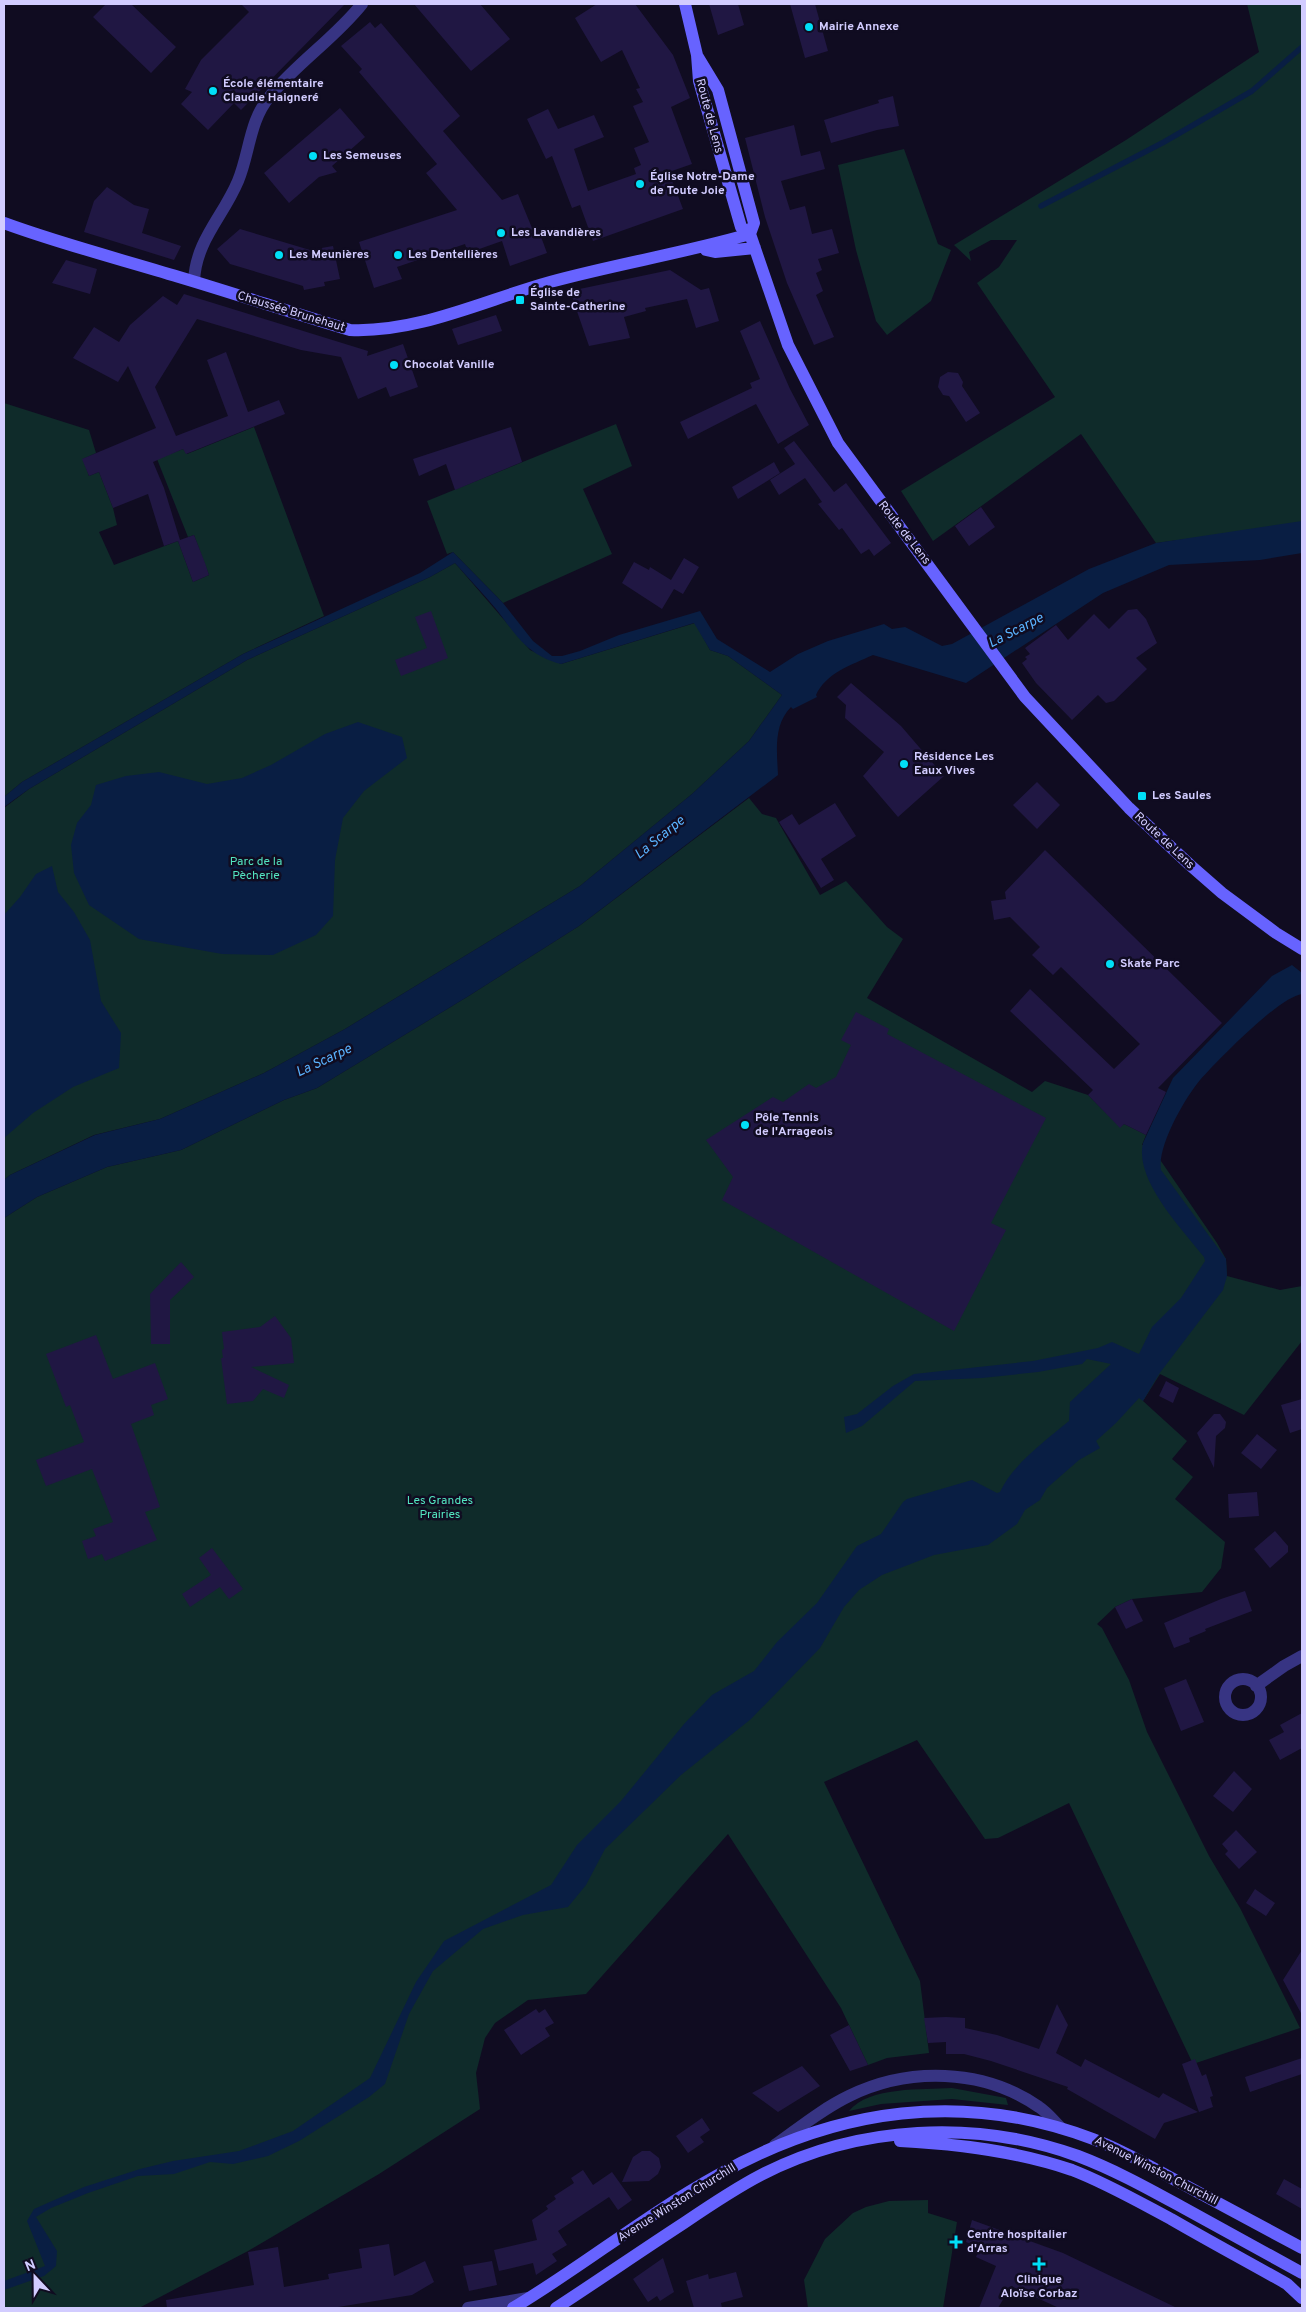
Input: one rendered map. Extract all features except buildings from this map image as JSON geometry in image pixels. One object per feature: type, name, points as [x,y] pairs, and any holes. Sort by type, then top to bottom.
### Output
[{"type":"main road","name":"Route de Lens","points":[[685,4],[697,55],[699,81],[741,226],[750,234],[788,345],[825,420],[860,475],[920,552],[1000,666],[1025,697],[1129,808],[1222,893],[1276,933],[1302,949]]},
{"type":"main road","name":"Chaussée Brunehaut","points":[[4,223],[46,239],[194,281],[350,330],[375,330],[421,322],[610,266],[699,249],[750,234]]},
{"type":"main road","name":"Chaussée Brunehaut","points":[[699,249],[715,252],[755,248]]},
{"type":"main road","name":"Avenue Winston Churchill","points":[[513,2308],[694,2189],[769,2149],[806,2134],[841,2124],[911,2111],[988,2114],[1061,2128],[1131,2156],[1302,2248]]},
{"type":"main road","name":"Avenue Winston Churchill","points":[[556,2308],[745,2183],[804,2156],[870,2139],[927,2132],[963,2133],[1028,2142],[1066,2152],[1131,2180],[1302,2273]]},
{"type":"main road","points":[[870,2139],[984,2148],[1030,2158],[1071,2170],[1150,2208],[1287,2284],[1302,2298]]},
{"type":"street","points":[[194,281],[199,250],[238,180],[255,118],[268,97],[283,81],[327,42],[362,4]]},
{"type":"street","points":[[1256,1686],[1302,1656]]},
{"type":"street","points":[[769,2149],[848,2096],[885,2082],[924,2076],[971,2079],[1006,2090],[1040,2107],[1061,2128]]},
{"type":"street","points":[[468,2308],[531,2297]]},
{"type":"green space","points":[[1247,4],[1302,4],[1302,537],[1272,541],[1202,537],[1156,543],[1081,434],[933,541],[901,491],[1055,397],[977,283],[999,267],[1017,240],[991,240],[969,252],[971,261],[954,245],[1126,140],[1259,52]]},
{"type":"green space","points":[[904,149],[938,244],[951,250],[931,301],[887,335],[876,321],[856,250],[838,165]]},
{"type":"green space","points":[[4,403],[89,430],[96,453],[83,459],[89,476],[99,472],[113,508],[117,525],[99,532],[114,565],[178,541],[193,582],[209,575],[194,535],[188,537],[157,459],[183,449],[187,454],[254,427],[324,616],[243,654],[22,782],[4,797]]},
{"type":"green space","points":[[616,424],[632,466],[583,489],[612,554],[503,603],[453,552],[447,554],[427,501]]},
{"type":"green space","name":"Parc de la Pècherie","points":[[455,563],[530,650],[561,664],[695,623],[710,650],[728,656],[782,695],[749,741],[692,794],[580,886],[345,1029],[264,1073],[160,1119],[94,1135],[10,1175],[4,1180],[4,808],[29,789],[247,660],[430,577]]},
{"type":"green space","name":"Les Grandes Prairies","points":[[749,798],[762,814],[776,818],[820,895],[846,881],[887,927],[903,939],[867,998],[1032,1092],[1045,1081],[1088,1095],[1120,1127],[1124,1124],[1146,1135],[1142,1145],[1150,1145],[1217,1243],[1226,1259],[1227,1276],[1280,1290],[1302,1286],[1302,1341],[1244,1415],[1160,1374],[1143,1401],[1187,1441],[1172,1459],[1193,1477],[1175,1499],[1225,1542],[1221,1568],[1202,1592],[1132,1599],[1115,1607],[1097,1624],[1102,1628],[1129,1680],[1147,1732],[1209,1856],[1240,1908],[1300,2028],[1193,2064],[1069,1803],[998,1838],[985,1839],[917,1740],[824,1782],[920,1981],[929,2053],[887,2058],[868,2065],[841,2008],[728,1834],[586,1994],[528,2000],[495,2023],[485,2038],[476,2073],[480,2109],[379,2174],[248,2251],[139,2308],[4,2308],[4,1218],[37,1197],[107,1167],[181,1150],[284,1100],[317,1088],[579,926]]},
{"type":"green space","points":[[952,2088],[1006,2098],[1008,2105],[952,2099],[881,2104],[849,2111],[869,2097],[883,2093]]},
{"type":"green space","points":[[928,2200],[928,2213],[957,2222],[943,2308],[808,2308],[804,2280],[825,2239],[853,2213],[866,2207],[889,2201]]},
{"type":"water","name":"La Scarpe","points":[[1302,521],[1302,553],[1260,560],[1169,565],[1103,593],[966,683],[873,655],[840,670],[820,687],[816,695],[817,697],[793,709],[791,707],[785,714],[777,739],[778,775],[579,926],[317,1088],[284,1100],[181,1150],[107,1167],[37,1197],[4,1218],[4,1180],[10,1175],[95,1135],[160,1119],[264,1073],[345,1029],[580,886],[692,794],[749,741],[782,695],[728,656],[710,650],[694,623],[561,664],[549,660],[523,643],[491,603],[455,563],[430,577],[247,660],[29,789],[4,807],[4,797],[22,782],[243,654],[420,573],[453,552],[503,603],[533,641],[552,656],[562,656],[580,651],[619,635],[700,611],[717,639],[770,672],[798,654],[828,641],[884,624],[892,629],[905,627],[942,646],[952,644],[1089,569],[1156,543]]},
{"type":"water","points":[[358,722],[402,737],[407,758],[364,791],[343,818],[335,860],[333,916],[316,935],[273,955],[222,954],[139,939],[89,905],[74,873],[71,845],[77,823],[91,805],[96,785],[126,776],[159,772],[207,784],[242,778],[271,765],[325,734]]},
{"type":"water","points":[[52,866],[58,892],[74,912],[90,940],[101,1001],[121,1033],[119,1068],[73,1087],[33,1113],[4,1138],[4,915],[20,897],[36,874]]},
{"type":"water","points":[[1292,965],[1302,973],[1302,994],[1279,1006],[1264,1018],[1200,1080],[1180,1110],[1163,1148],[1161,1170],[1226,1259],[1227,1276],[1223,1290],[1159,1374],[1143,1401],[1139,1398],[1096,1441],[1100,1448],[1079,1460],[1047,1488],[1040,1500],[1025,1510],[1017,1524],[988,1545],[934,1555],[882,1575],[859,1590],[844,1607],[820,1648],[751,1719],[681,1775],[605,1849],[586,1885],[568,1907],[523,1915],[483,1929],[433,1971],[409,2014],[385,2084],[369,2097],[299,2141],[268,2156],[233,2164],[210,2162],[174,2174],[138,2176],[51,2208],[36,2217],[57,2251],[56,2266],[44,2276],[4,2290],[4,2281],[45,2266],[27,2221],[34,2209],[84,2187],[140,2169],[173,2161],[239,2151],[293,2131],[370,2078],[416,1982],[444,1941],[551,1885],[577,1845],[621,1801],[684,1724],[712,1695],[754,1671],[777,1642],[817,1603],[857,1546],[881,1534],[903,1502],[907,1499],[972,1480],[997,1493],[1000,1492],[1005,1482],[1021,1463],[1069,1421],[1070,1402],[1111,1364],[1087,1359],[1082,1364],[1038,1372],[982,1378],[915,1381],[862,1426],[846,1433],[844,1417],[857,1414],[893,1386],[914,1374],[1033,1361],[1098,1348],[1112,1342],[1139,1354],[1152,1327],[1181,1298],[1205,1261],[1204,1257],[1162,1204],[1153,1188],[1146,1173],[1142,1157],[1143,1143],[1173,1078],[1272,976]]},
{"type":"waterway","points":[[1041,206],[1164,142],[1252,91],[1302,47]]},
{"type":"place","name":"Mairie Annexe","points":[[809,27]]},
{"type":"place","name":"École élémentaire Claudie Haigneré","points":[[213,91]]},
{"type":"place","name":"Les Semeuses","points":[[313,156]]},
{"type":"place","name":"Église Notre-Dame de Toute Joie","points":[[640,184]]},
{"type":"place","name":"Les Lavandières","points":[[501,233]]},
{"type":"place","name":"Les Meunières","points":[[279,255]]},
{"type":"place","name":"Les Dentellières","points":[[398,255]]},
{"type":"place","name":"Église de Sainte-Catherine","points":[[520,300]]},
{"type":"place","name":"Chocolat Vanille","points":[[394,365]]},
{"type":"place","name":"Résidence Les Eaux Vives","points":[[904,764]]},
{"type":"place","name":"Les Saules","points":[[1142,796]]},
{"type":"place","name":"Skate Parc","points":[[1110,964]]},
{"type":"place","name":"Pôle Tennis de l'Arrageois","points":[[745,1125]]},
{"type":"place","name":"Centre hospitalier d'Arras","points":[[956,2242]]},
{"type":"place","name":"Clinique Aloïse Corbaz","points":[[1039,2264]]}]
